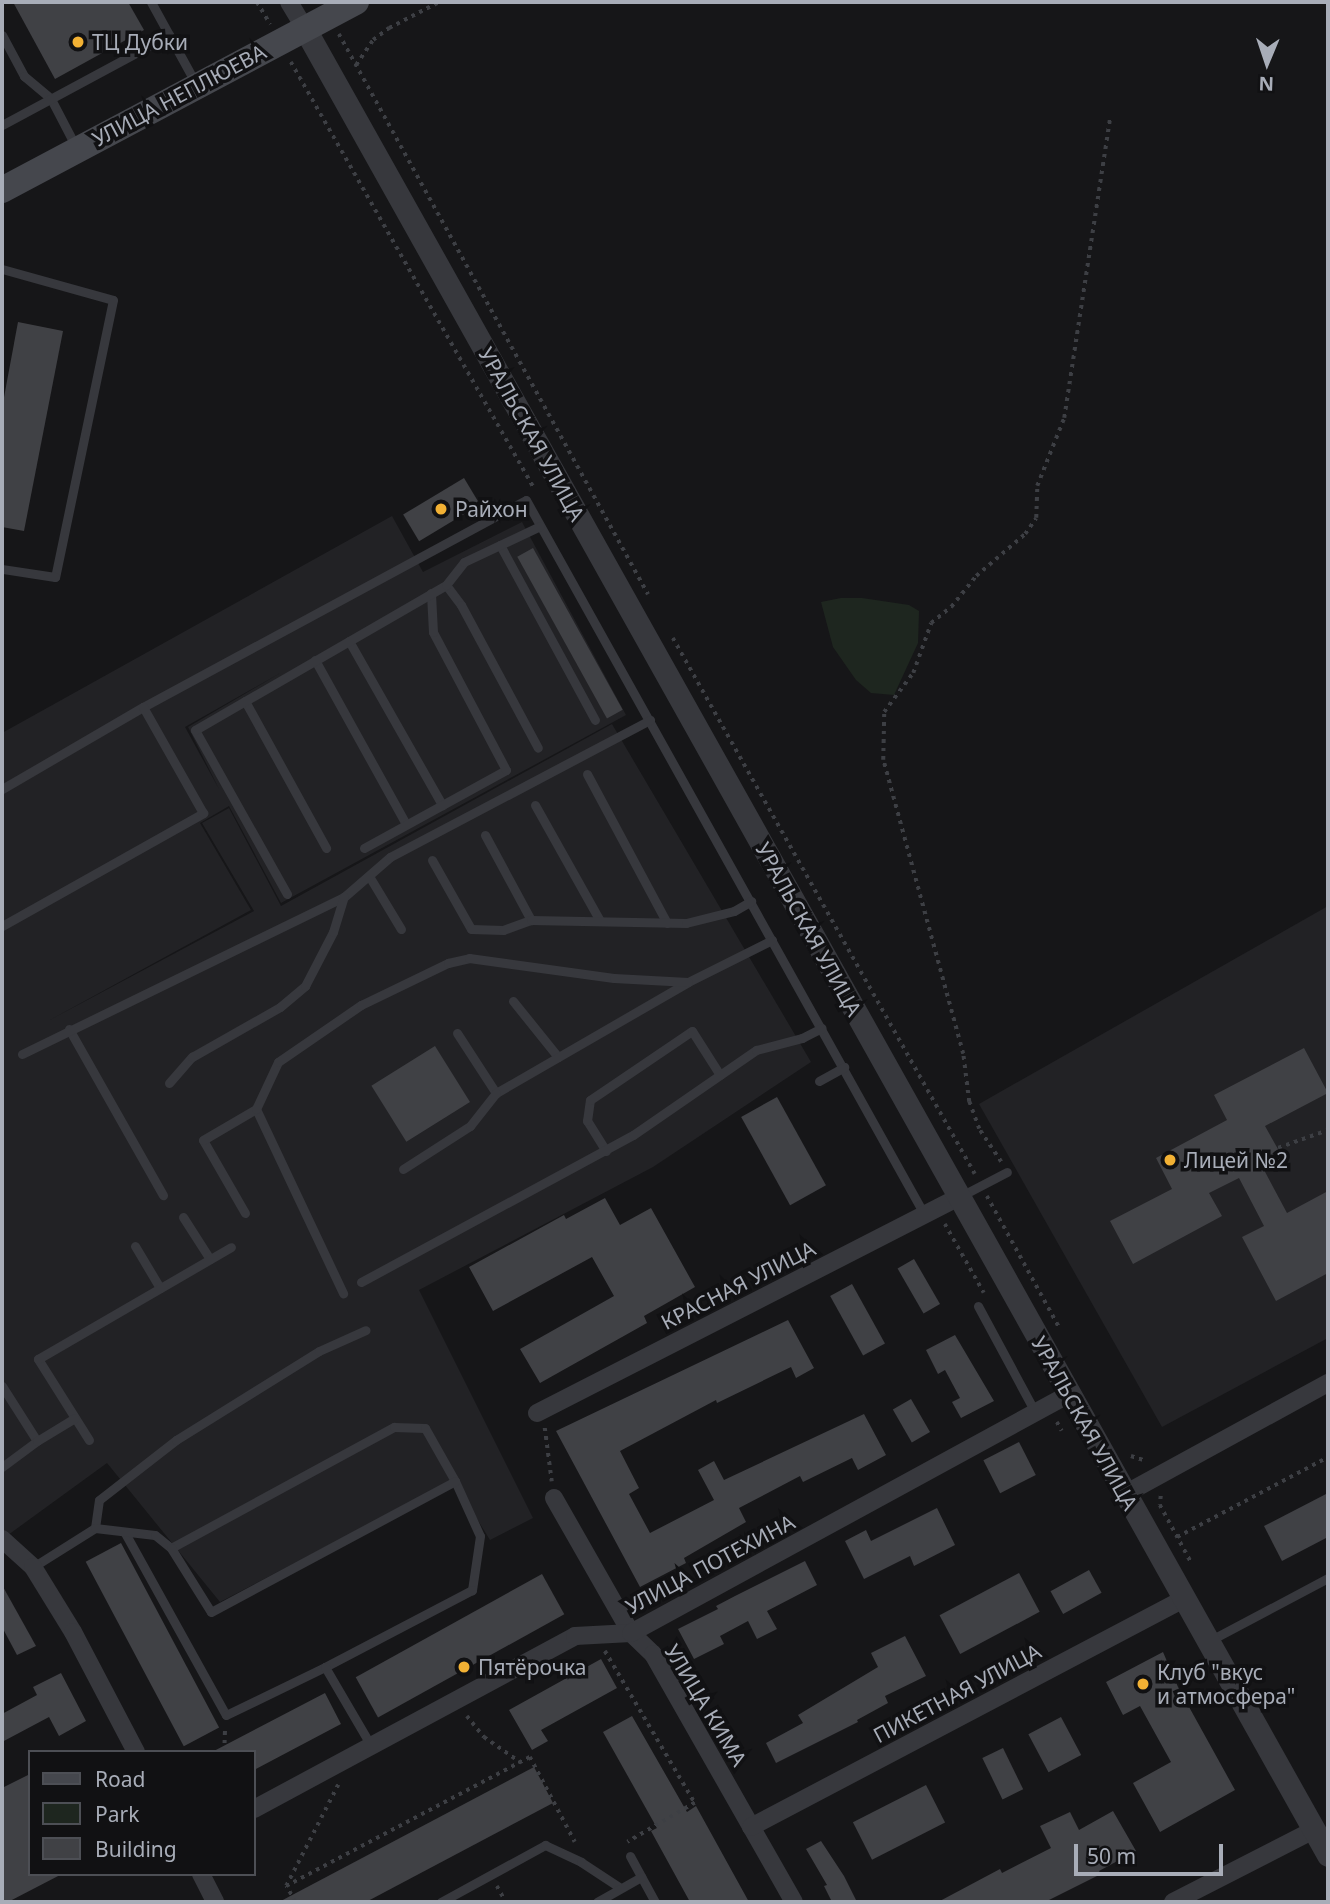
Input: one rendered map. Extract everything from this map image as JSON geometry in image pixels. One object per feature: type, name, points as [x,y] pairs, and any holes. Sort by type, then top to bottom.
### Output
[{"type":"main road","name":"УЛИЦА НЕПЛЮЕВА","points":[[2,190],[356,2]]},
{"type":"street","name":"УРАЛЬСКАЯ УЛИЦА","points":[[289,2],[1328,1855]]},
{"type":"street","name":"КРАСНАЯ УЛИЦА","points":[[541,1421],[959,1197]]},
{"type":"street","points":[[1125,1494],[1328,1383]]},
{"type":"street","name":"УЛИЦА ПОТЕХИНА","points":[[256,1808],[344,1758],[575,1636],[631,1633],[1069,1394]]},
{"type":"street","name":"УЛИЦА КИМА","points":[[554,1498],[631,1633],[653,1654],[794,1902]]},
{"type":"street","points":[[6,1546],[33,1567],[73,1632],[135,1750]]},
{"type":"street","name":"ПИКЕТНАЯ УЛИЦА","points":[[751,1826],[1184,1599]]},
{"type":"street","points":[[1173,1902],[1314,1830]]},
{"type":"street","points":[[202,1876],[215,1902]]},
{"type":"lane","points":[[151,2],[198,87]]},
{"type":"lane","points":[[2,125],[169,35]]},
{"type":"lane","points":[[3,42],[24,76],[51,99],[78,149]]},
{"type":"lane","points":[[2,269],[113,300],[55,577],[2,569]]},
{"type":"lane","points":[[2,789],[143,707],[526,500],[924,1214]]},
{"type":"lane","points":[[287,894],[195,730],[446,585],[464,562],[540,526]]},
{"type":"lane","points":[[500,545],[595,720]]},
{"type":"lane","points":[[446,585],[461,605],[538,748]]},
{"type":"lane","points":[[364,848],[506,770],[433,632],[431,593]]},
{"type":"lane","points":[[349,641],[442,805]]},
{"type":"lane","points":[[315,660],[405,824]]},
{"type":"lane","points":[[245,701],[326,848]]},
{"type":"lane","points":[[2,926],[203,813],[143,707]]},
{"type":"lane","points":[[22,1054],[344,897],[390,858],[650,720]]},
{"type":"lane","points":[[587,774],[667,923]]},
{"type":"lane","points":[[535,805],[600,921]]},
{"type":"lane","points":[[485,835],[531,920]]},
{"type":"lane","points":[[432,860],[471,929],[503,930],[531,920],[686,923],[734,911],[751,901]]},
{"type":"lane","points":[[369,876],[401,929]]},
{"type":"lane","points":[[169,1083],[192,1057],[279,1007],[305,986],[333,932],[344,897]]},
{"type":"lane","points":[[403,1169],[470,1126],[496,1093],[688,982],[772,940]]},
{"type":"lane","points":[[246,1213],[203,1140],[256,1109],[278,1062],[361,1005],[448,963],[469,958],[614,978],[688,982]]},
{"type":"lane","points":[[513,1001],[558,1057]]},
{"type":"lane","points":[[361,1282],[606,1151],[756,1051],[802,1038],[822,1028]]},
{"type":"lane","points":[[69,1029],[163,1195]]},
{"type":"lane","points":[[606,1151],[587,1121],[590,1100],[692,1031],[720,1075]]},
{"type":"lane","points":[[457,1033],[496,1093]]},
{"type":"lane","points":[[818,1081],[844,1068]]},
{"type":"lane","points":[[256,1109],[343,1293]]},
{"type":"lane","points":[[959,1197],[1007,1172]]},
{"type":"lane","points":[[183,1217],[210,1259]]},
{"type":"lane","points":[[135,1246],[160,1288]]},
{"type":"lane","points":[[89,1440],[38,1359],[231,1247]]},
{"type":"lane","points":[[978,1307],[1035,1412]]},
{"type":"lane","points":[[95,1528],[99,1500],[176,1440],[319,1351],[366,1330]]},
{"type":"lane","points":[[2,1386],[37,1441]]},
{"type":"lane","points":[[2,1467],[75,1418]]},
{"type":"lane","points":[[125,1533],[226,1715],[472,1590],[480,1536],[455,1481],[425,1428],[394,1427],[171,1548]]},
{"type":"lane","points":[[33,1567],[95,1528],[155,1535],[171,1548],[211,1612],[455,1481]]},
{"type":"lane","points":[[1208,1642],[1328,1578]]},
{"type":"lane","points":[[325,1667],[370,1744]]},
{"type":"lane","points":[[441,1902],[545,1846],[581,1862],[619,1887]]},
{"type":"lane","points":[[630,1856],[655,1902]]},
{"type":"lane","points":[[597,1902],[640,1877]]},
{"type":"path","points":[[356,65],[381,34],[439,2]]},
{"type":"path","points":[[329,16],[653,602]]},
{"type":"path","points":[[1007,1172],[979,1129],[969,1102],[963,1054],[883,760],[884,712],[913,673],[930,623],[951,607],[976,576],[1025,534],[1036,518],[1037,486],[1064,418],[1110,119]]},
{"type":"path","points":[[666,626],[1065,1338]]},
{"type":"path","points":[[1278,1148],[1328,1130]]},
{"type":"path","points":[[541,1421],[554,1498]]},
{"type":"path","points":[[1125,1445],[1132,1457],[1146,1460],[1161,1489],[1160,1505],[1196,1572]]},
{"type":"path","points":[[1177,1537],[1328,1457]]},
{"type":"path","points":[[595,1634],[695,1803],[620,1847],[630,1856]]},
{"type":"path","points":[[455,1699],[484,1737],[520,1762]]},
{"type":"path","points":[[225,1750],[226,1715]]},
{"type":"path","points":[[286,1886],[530,1757],[576,1844],[581,1862]]},
{"type":"path","points":[[286,1886],[348,1765],[344,1758]]},
{"type":"path","points":[[286,1886],[295,1902]]},
{"type":"shaded area","points":[[392,516],[423,572],[522,522],[626,715],[281,903],[229,806],[200,823],[251,910],[48,1021],[254,911],[202,823],[229,808],[281,906],[612,724],[811,1062],[653,1167],[419,1290],[533,1518],[490,1540],[453,1480],[220,1602],[107,1463],[8,1535],[2,1530],[2,733]],"holes":[[[282,672],[188,727],[219,789],[185,727]]]},
{"type":"shaded area","name":"Лицей №2","points":[[1328,906],[1328,1338],[1162,1427],[979,1104]]},
{"type":"green space","points":[[862,598],[909,605],[919,611],[918,643],[894,695],[871,693],[856,680],[833,647],[821,602]]},
{"type":"building","name":"ТЦ Дубки","points":[[13,2],[128,2],[144,30],[55,79]]},
{"type":"building","points":[[18,322],[63,331],[24,531],[2,527],[2,408]]},
{"type":"building","name":"Райхон","points":[[464,478],[480,505],[419,541],[403,515]]},
{"type":"building","points":[[533,548],[623,710],[607,719],[517,557]]},
{"type":"building","points":[[435,1046],[470,1102],[406,1142],[371,1086]]},
{"type":"building","points":[[1304,1048],[1328,1093],[1265,1126],[1283,1158],[1263,1168],[1287,1213],[1328,1191],[1328,1273],[1276,1301],[1242,1237],[1264,1226],[1239,1178],[1209,1193],[1222,1216],[1133,1264],[1110,1221],[1172,1189],[1156,1158],[1227,1120],[1214,1095]]},
{"type":"building","points":[[777,1097],[826,1185],[790,1205],[741,1117]]},
{"type":"building","points":[[605,1198],[620,1225],[651,1208],[695,1287],[644,1316],[647,1323],[540,1383],[520,1349],[614,1296],[592,1257],[493,1311],[469,1267],[564,1215],[566,1219]]},
{"type":"building","points":[[914,1259],[940,1304],[924,1314],[898,1268]]},
{"type":"building","points":[[852,1284],[885,1343],[863,1356],[830,1296]]},
{"type":"building","points":[[788,1320],[814,1368],[796,1378],[791,1367],[717,1403],[716,1400],[620,1451],[639,1488],[629,1494],[650,1533],[714,1500],[698,1470],[714,1461],[724,1480],[864,1414],[886,1455],[858,1470],[852,1458],[803,1482],[800,1476],[739,1508],[746,1522],[684,1558],[686,1563],[640,1587],[556,1431]]},
{"type":"building","points":[[955,1335],[994,1401],[961,1418],[952,1402],[960,1398],[945,1370],[938,1374],[926,1350]]},
{"type":"building","points":[[911,1399],[930,1432],[912,1442],[893,1410]]},
{"type":"building","points":[[1019,1442],[1036,1475],[1000,1493],[983,1460]]},
{"type":"building","points":[[1328,1493],[1328,1537],[1282,1561],[1264,1526]]},
{"type":"building","points":[[937,1508],[955,1545],[914,1566],[910,1556],[864,1579],[845,1541],[866,1530],[871,1541]]},
{"type":"building","points":[[121,1543],[219,1728],[184,1746],[86,1562]]},
{"type":"building","points":[[805,1561],[817,1585],[767,1611],[777,1629],[757,1639],[748,1621],[720,1636],[724,1644],[694,1659],[678,1629],[718,1609],[716,1606]]},
{"type":"building","points":[[1089,1570],[1102,1593],[1063,1614],[1051,1591]]},
{"type":"building","points":[[1019,1573],[1040,1612],[960,1654],[940,1615]]},
{"type":"building","points":[[542,1574],[564,1614],[378,1717],[356,1677]]},
{"type":"building","points":[[2,1585],[36,1646],[17,1655],[2,1627]]},
{"type":"building","points":[[905,1636],[926,1676],[885,1696],[888,1703],[857,1720],[858,1722],[776,1763],[766,1743],[803,1723],[798,1715],[878,1667],[871,1653]]},
{"type":"building","points":[[1163,1652],[1178,1687],[1235,1790],[1160,1832],[1133,1783],[1171,1762],[1140,1706],[1123,1715],[1106,1682]]},
{"type":"building","points":[[601,1659],[617,1688],[541,1730],[548,1741],[532,1750],[509,1710]]},
{"type":"building","points":[[61,1673],[86,1721],[59,1736],[49,1717],[2,1742],[2,1714],[37,1695],[33,1687]]},
{"type":"building","points":[[325,1693],[341,1724],[256,1769],[256,1750],[216,1750]]},
{"type":"building","points":[[632,1716],[687,1812],[696,1806],[749,1902],[690,1902],[651,1831],[657,1828],[603,1732]]},
{"type":"building","points":[[1061,1717],[1081,1755],[1049,1772],[1028,1734]]},
{"type":"building","points":[[1003,1748],[1023,1789],[1002,1799],[982,1758]]},
{"type":"building","points":[[534,1767],[553,1803],[366,1902],[279,1902]]},
{"type":"building","points":[[28,1775],[28,1876],[58,1876],[8,1902],[2,1902],[2,1788]]},
{"type":"building","points":[[926,1785],[945,1822],[872,1860],[853,1822]]},
{"type":"building","points":[[1113,1811],[1136,1851],[1099,1871],[1101,1874],[1045,1902],[938,1902],[1000,1869],[1002,1873],[1051,1848],[1040,1826],[1070,1812],[1079,1830]]},
{"type":"building","points":[[821,1841],[857,1902],[832,1902],[824,1886],[827,1885],[806,1849]]},
{"type":"place","name":"ТЦ Дубки","points":[[78,42]]},
{"type":"place","name":"Райхон","points":[[441,509]]},
{"type":"place","name":"Лицей №2","points":[[1170,1160]]},
{"type":"place","name":"Пятёрочка","points":[[464,1667]]},
{"type":"place","name":"Клуб \"вкус и атмосфера\"","points":[[1143,1684]]}]
